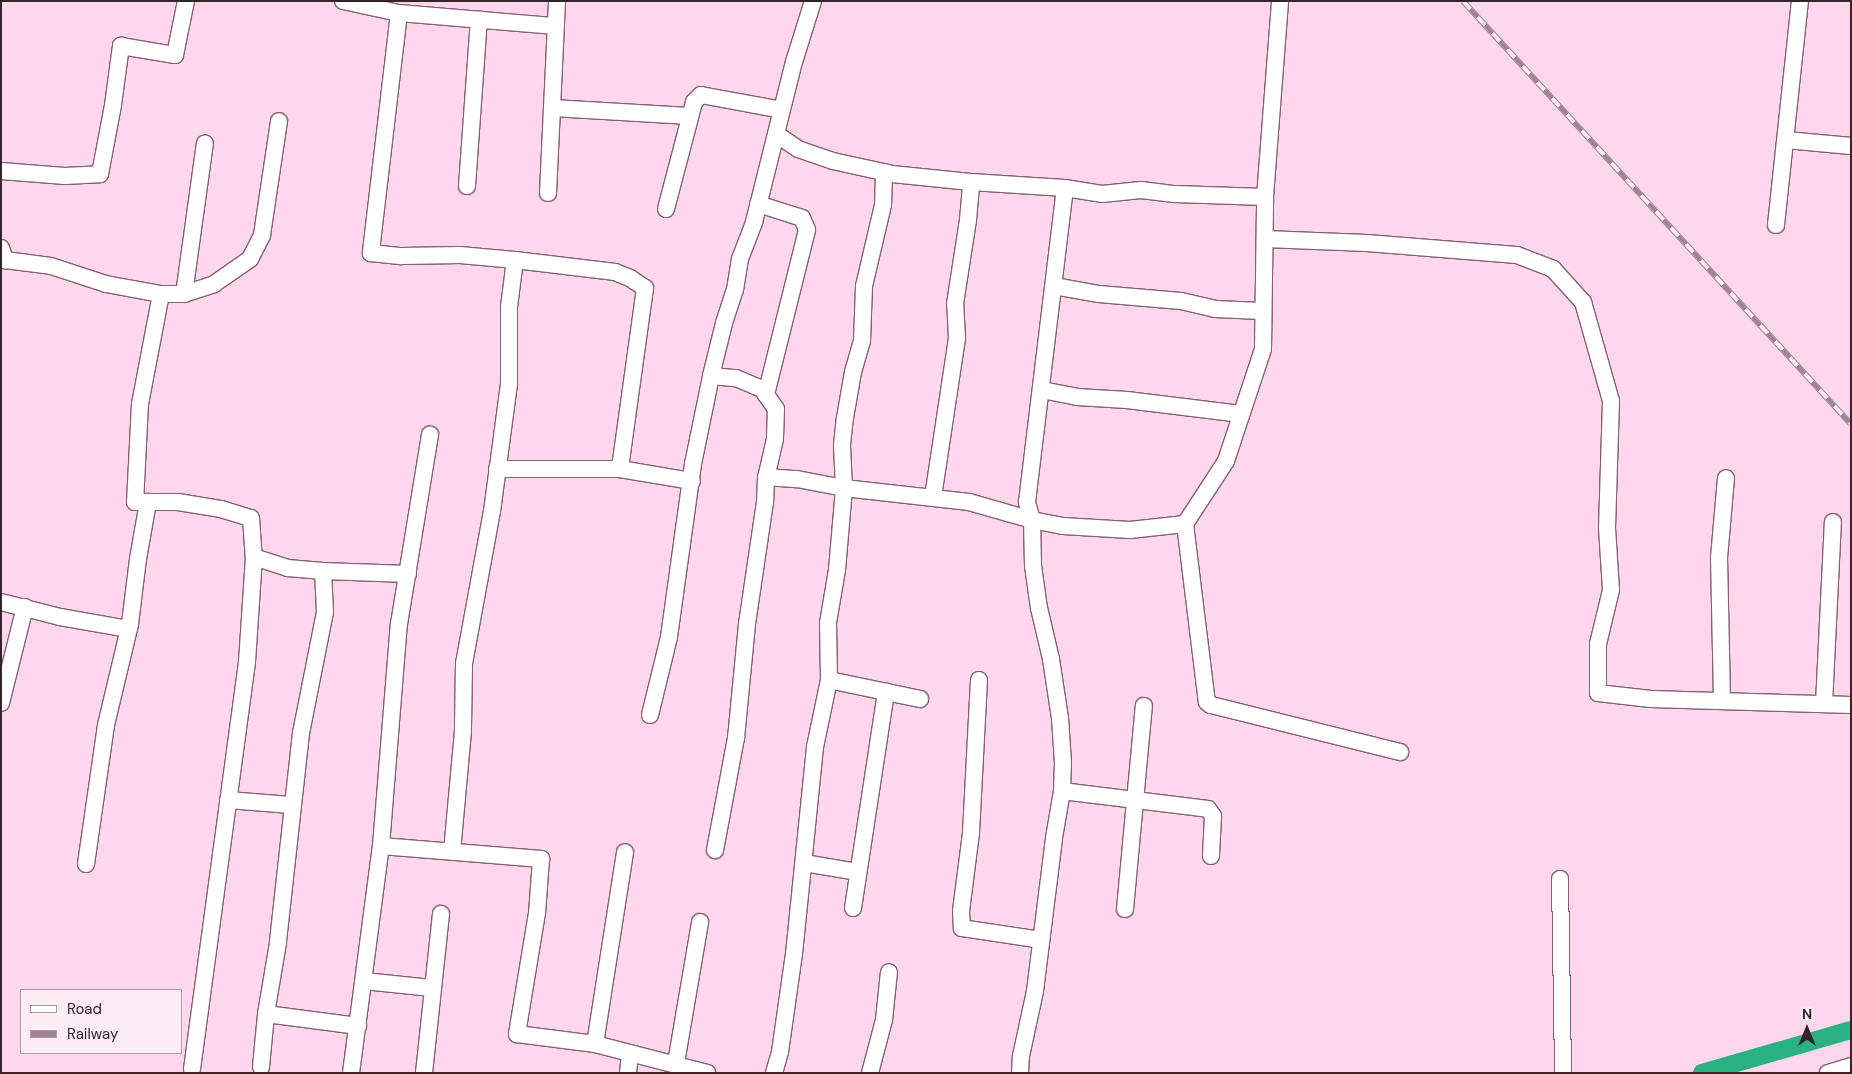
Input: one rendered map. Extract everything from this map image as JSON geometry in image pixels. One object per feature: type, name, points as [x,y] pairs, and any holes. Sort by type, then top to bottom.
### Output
[{"type":"street","points":[[1,171],[65,176],[100,174],[114,105],[121,46],[175,55],[186,1]]},
{"type":"street","points":[[343,1],[399,13],[555,26]]},
{"type":"street","points":[[548,193],[555,26],[558,1]]},
{"type":"street","points":[[650,715],[668,637],[692,481],[711,376],[724,323],[736,290],[740,259],[758,204],[813,1]]},
{"type":"street","points":[[1280,1],[1265,197],[1263,349],[1226,462],[1185,524],[1207,702],[1211,706],[1400,752]]},
{"type":"street","points":[[1776,224],[1800,1]]},
{"type":"street","points":[[399,13],[370,253],[402,256],[460,255],[615,272],[630,278],[645,288],[620,469]]},
{"type":"street","points":[[467,186],[479,19]]},
{"type":"street","points":[[666,209],[694,102],[701,95],[782,110]]},
{"type":"street","points":[[552,108],[690,116]]},
{"type":"street","points":[[2,259],[50,266],[106,284],[161,294],[184,294],[214,284],[250,259],[262,235],[279,121]]},
{"type":"street","points":[[776,134],[798,149],[833,161],[884,172],[971,182],[1065,188],[1102,194],[1141,190],[1175,194],[1265,197]]},
{"type":"street","points":[[1786,140],[1851,146]]},
{"type":"street","points":[[184,294],[205,143]]},
{"type":"street","points":[[774,1073],[780,1052],[788,1006],[815,747],[829,680],[828,623],[837,570],[844,488],[842,445],[845,418],[853,372],[862,341],[864,286],[884,205],[884,172]]},
{"type":"street","points":[[933,497],[957,338],[955,304],[968,220],[971,182]]},
{"type":"street","points":[[1020,1073],[1021,1056],[1035,991],[1062,791],[1060,718],[1051,659],[1039,608],[1034,566],[1032,520],[1027,502],[1065,188]]},
{"type":"street","points":[[758,204],[802,218],[806,223],[807,230],[766,394]]},
{"type":"street","points":[[1265,239],[1376,244],[1517,255],[1553,269],[1583,302],[1611,401],[1606,528],[1611,590],[1598,644],[1598,692],[1651,699],[1851,705]]},
{"type":"street","points":[[452,851],[464,730],[464,664],[497,469],[509,384],[509,307],[515,260]]},
{"type":"street","points":[[1054,286],[1099,294],[1181,301],[1215,309],[1262,311]]},
{"type":"street","points":[[161,294],[140,404],[135,502],[178,502],[221,509],[251,518],[254,557],[246,662],[192,1069]]},
{"type":"street","points":[[711,376],[736,378],[762,389],[776,409],[775,439],[766,477],[765,502],[747,624],[736,738],[715,850]]},
{"type":"street","points":[[1042,390],[1078,397],[1128,400],[1241,414]]},
{"type":"street","points":[[351,1073],[381,846],[399,624],[430,435]]},
{"type":"street","points":[[497,469],[620,469],[692,481]]},
{"type":"street","points":[[766,477],[797,479],[844,488],[969,502],[1032,520],[1063,526],[1130,530],[1185,524]]},
{"type":"street","points":[[1722,700],[1719,558],[1726,478]]},
{"type":"street","points":[[86,864],[106,726],[129,629],[148,502]]},
{"type":"street","points":[[1824,704],[1833,522]]},
{"type":"street","points":[[254,557],[288,568],[408,574]]},
{"type":"street","points":[[261,1067],[266,1014],[278,943],[291,805],[301,733],[325,612],[323,571]]},
{"type":"street","points":[[1,602],[60,617],[129,629]]},
{"type":"street","points":[[1,703],[24,607]]},
{"type":"street","points":[[829,680],[920,699]]},
{"type":"street","points":[[980,680],[971,833],[960,911],[962,928],[1041,940]]},
{"type":"street","points":[[853,908],[886,692]]},
{"type":"street","points":[[1125,909],[1144,706]]},
{"type":"street","points":[[1062,791],[1208,809],[1213,816],[1211,856]]},
{"type":"street","points":[[228,800],[291,805]]},
{"type":"street","points":[[381,846],[540,859],[538,913],[516,1034],[595,1044],[676,1063],[707,1073]]},
{"type":"street","points":[[595,1044],[625,852]]},
{"type":"street","points":[[804,863],[858,872]]},
{"type":"street","points":[[1560,879],[1563,1073]]},
{"type":"street","points":[[424,1073],[441,914]]},
{"type":"street","points":[[676,1063],[700,922]]},
{"type":"street","points":[[870,1073],[884,1020],[889,972]]},
{"type":"street","points":[[364,981],[432,988]]},
{"type":"street","points":[[266,1014],[358,1026]]},
{"type":"street","points":[[628,1073],[630,1052]]},
{"type":"street","points":[[1828,1073],[1851,1066]]},
{"type":"waterway","points":[[1702,1073],[1851,1030]]},
{"type":"railway","points":[[1463,1],[1851,424]]}]
